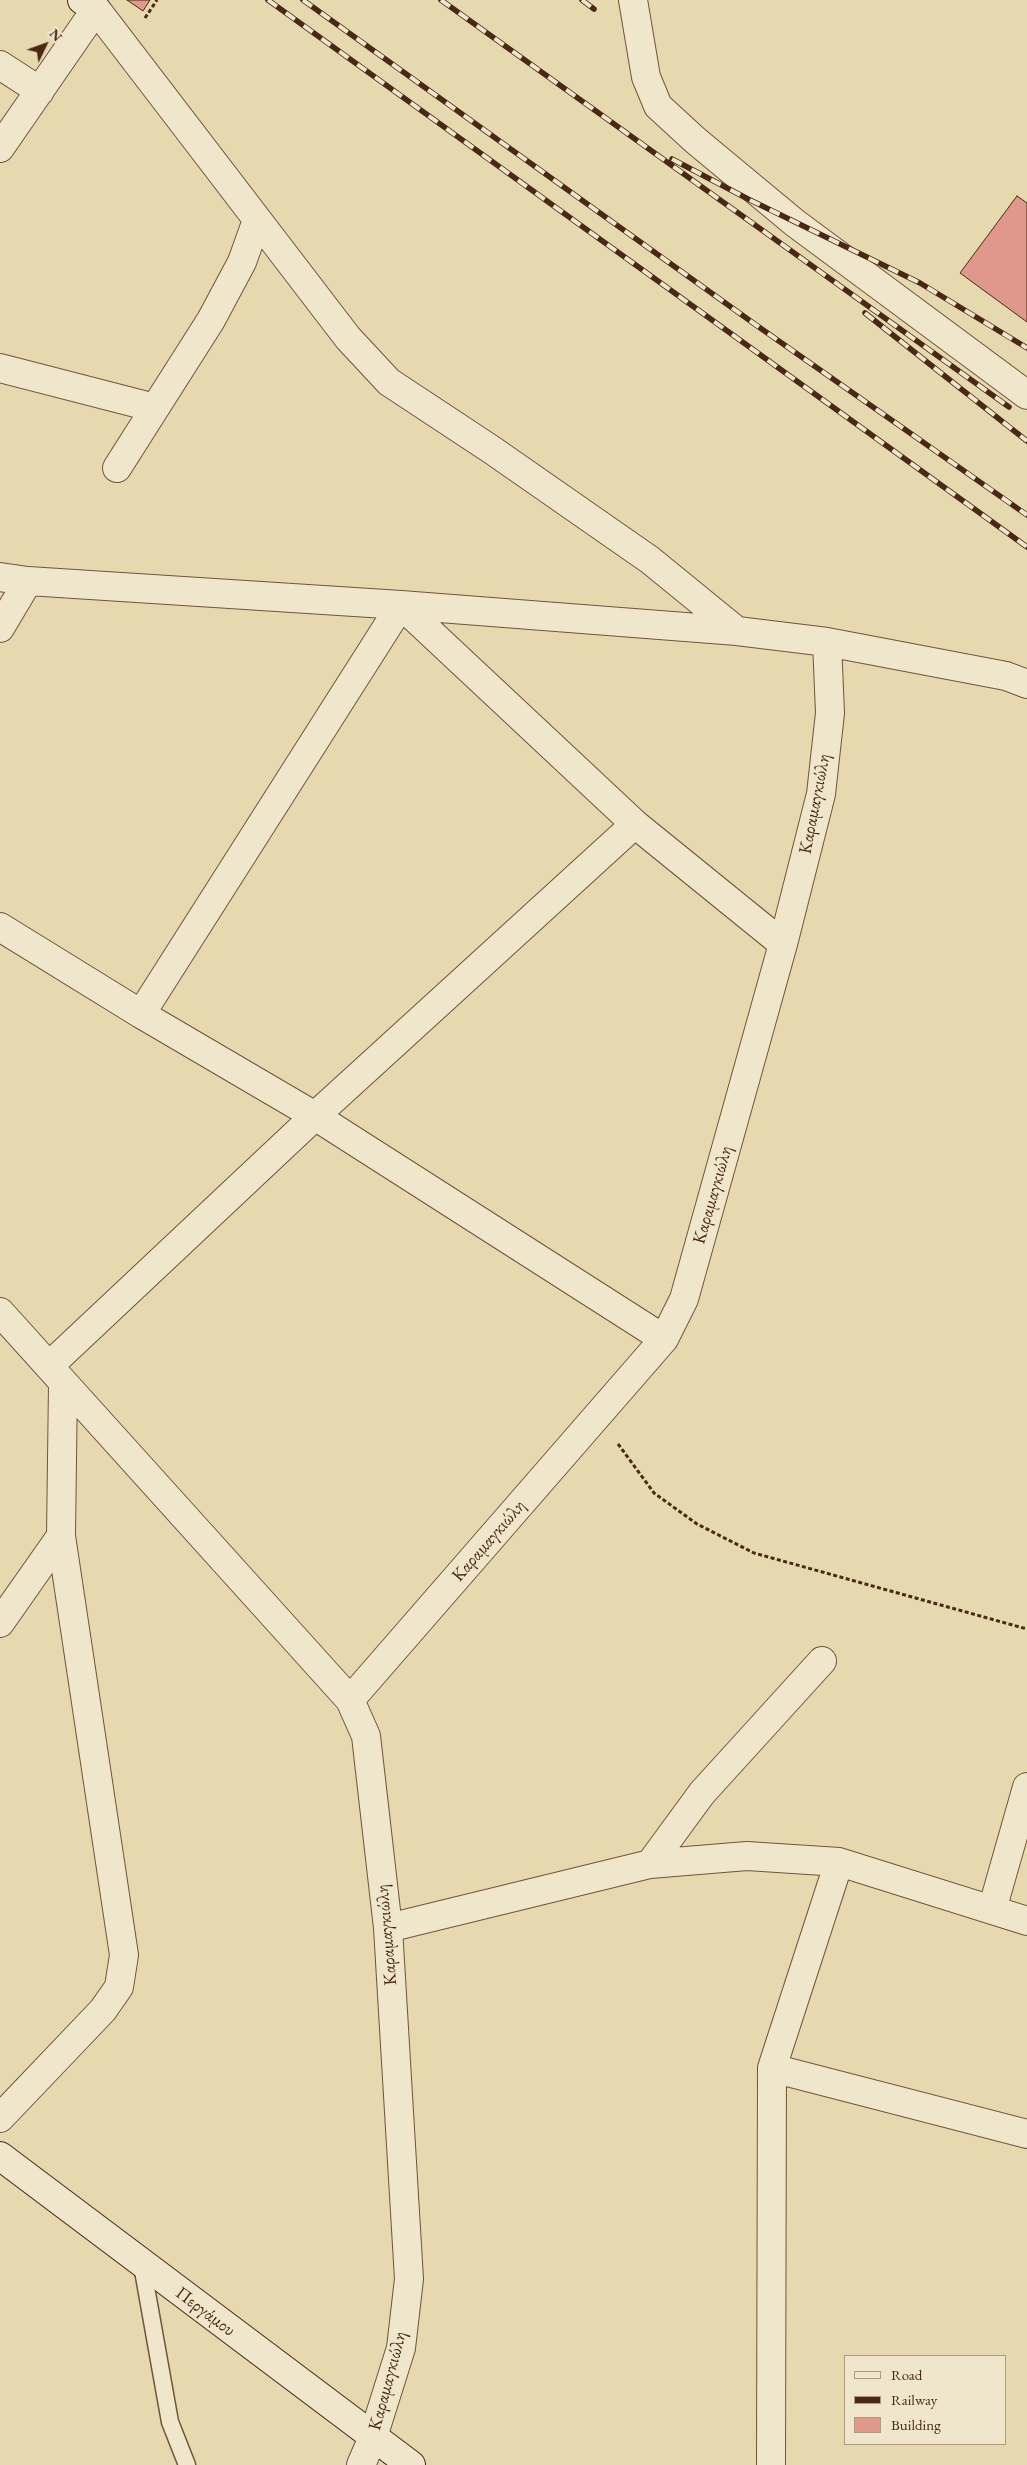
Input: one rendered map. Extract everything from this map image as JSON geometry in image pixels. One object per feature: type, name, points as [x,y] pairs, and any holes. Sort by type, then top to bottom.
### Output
[{"type":"street","points":[[632,0],[646,77],[658,106],[695,140],[795,223],[1027,395]]},
{"type":"street","points":[[0,148],[40,91],[89,5],[348,338],[389,382],[492,450],[650,560],[737,631]]},
{"type":"street","points":[[0,65],[40,91]]},
{"type":"street","points":[[117,468],[212,320],[242,262],[257,220]]},
{"type":"street","points":[[0,368],[155,408]]},
{"type":"street","points":[[0,577],[28,581],[400,605],[737,631],[827,642],[1006,676],[1027,684]]},
{"type":"street","points":[[0,628],[28,581]]},
{"type":"street","points":[[400,605],[635,824],[783,944]]},
{"type":"street","points":[[141,1014],[400,605]]},
{"type":"street","name":"Καραμαγκιώλη","points":[[361,2465],[373,2437],[401,2348],[409,2279],[388,1928],[366,1736],[350,1700],[664,1339],[684,1299],[783,944],[821,794],[830,713],[827,642]]},
{"type":"street","points":[[0,2118],[103,2010],[119,1987],[124,1955],[61,1536],[56,1375],[315,1116],[635,824]]},
{"type":"street","points":[[0,927],[141,1014],[315,1116],[664,1339]]},
{"type":"street","points":[[0,1312],[350,1700]]},
{"type":"street","points":[[0,1623],[61,1536]]},
{"type":"street","points":[[650,1864],[702,1793],[822,1661]]},
{"type":"street","points":[[992,1910],[1027,1787]]},
{"type":"street","points":[[388,1928],[650,1864],[747,1856],[839,1862],[1027,1921]]},
{"type":"street","points":[[771,2465],[772,2068],[839,1862]]},
{"type":"street","points":[[772,2068],[1027,2134]]},
{"type":"street","name":"Περγάμου","points":[[0,2156],[142,2265],[411,2465]]},
{"type":"lane","points":[[142,2265],[170,2422],[187,2465]]},
{"type":"path","points":[[598,1417],[654,1493],[697,1524],[754,1553],[1027,1629]]},
{"type":"building","points":[[127,0],[150,0],[143,11]]},
{"type":"building","points":[[1017,196],[1027,203],[1027,322],[960,273]]},
{"type":"railway","points":[[268,0],[1027,547]]},
{"type":"railway","points":[[303,0],[756,325],[1027,515]]},
{"type":"railway","points":[[441,0],[1009,407]]},
{"type":"railway","points":[[582,0],[594,9]]},
{"type":"railway","points":[[672,159],[748,199],[920,283],[1027,348]]},
{"type":"railway","points":[[865,313],[1027,441]]}]
